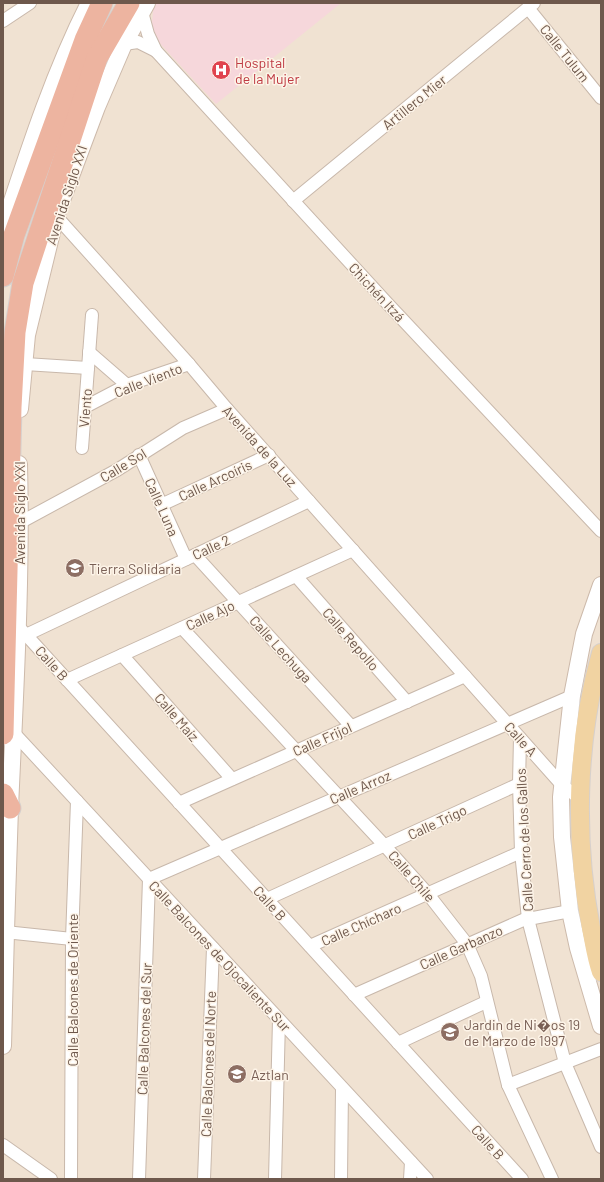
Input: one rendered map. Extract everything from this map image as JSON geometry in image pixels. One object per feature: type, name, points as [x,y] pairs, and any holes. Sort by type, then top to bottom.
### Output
[{"type":"highway","points":[[3,276],[8,232],[85,40],[102,3]]},
{"type":"highway","name":"Avenida Siglo XXI","points":[[8,733],[13,363],[23,283],[97,58],[139,6]]},
{"type":"highway","points":[[69,142],[87,132]]},
{"type":"highway","points":[[8,232],[33,251]]},
{"type":"main road","points":[[601,653],[586,730],[580,800],[585,899],[601,972]]},
{"type":"street","points":[[8,232],[24,165],[70,40],[89,3]]},
{"type":"street","points":[[3,21],[25,5]]},
{"type":"street","name":"Calle Tulum","points":[[531,5],[601,98]]},
{"type":"street","name":"Artillero Mier","points":[[293,201],[531,5]]},
{"type":"street","points":[[139,6],[148,34],[156,51]]},
{"type":"street","name":"Avenida Siglo XXI","points":[[3,1046],[8,733],[22,631],[18,429],[27,335],[56,216],[87,132],[139,6]]},
{"type":"street","points":[[124,44],[138,42],[156,51]]},
{"type":"street","name":"Chichén Itzá","points":[[156,51],[293,201],[601,531]]},
{"type":"street","name":"Avenida de la Luz","points":[[56,216],[190,364],[227,409],[465,676]]},
{"type":"street","name":"Viento","points":[[82,448],[92,315]]},
{"type":"street","points":[[89,352],[127,385]]},
{"type":"street","name":"Viento","points":[[25,364],[88,368]]},
{"type":"street","name":"Calle Viento","points":[[85,407],[127,385],[190,364]]},
{"type":"street","name":"Calle Sol","points":[[21,522],[118,470],[139,455],[183,428],[227,409]]},
{"type":"street","name":"Calle Luna","points":[[139,455],[161,505],[191,557]]},
{"type":"street","name":"Calle Arcoíris","points":[[161,505],[269,455]]},
{"type":"street","name":"Calle 2","points":[[22,631],[191,557],[309,501]]},
{"type":"street","name":"Calle Ajo","points":[[67,680],[353,550]]},
{"type":"street","name":"Calle Lechuga","points":[[191,557],[238,602],[351,726]]},
{"type":"street","name":"Calle Repollo","points":[[296,576],[407,702]]},
{"type":"street","points":[[601,585],[584,634],[572,696],[562,785],[562,837],[570,911],[578,948],[601,1026]]},
{"type":"street","name":"Calle Chile","points":[[182,628],[385,846],[428,894],[468,944],[481,976],[486,1002],[508,1086],[552,1179]]},
{"type":"street","name":"Calle B","points":[[22,631],[522,1179]]},
{"type":"street","name":"Calle Maíz","points":[[122,655],[232,779]]},
{"type":"street","name":"Calle Frijol","points":[[179,803],[465,676]]},
{"type":"street","name":"Calle A","points":[[465,676],[562,785],[580,800]]},
{"type":"street","name":"Calle Arroz","points":[[149,879],[572,696]]},
{"type":"street","name":"Calle Balcones de Ojocaliente Sur","points":[[8,733],[77,801],[427,1179]]},
{"type":"street","name":"Calle Cerro de los Gallos","points":[[520,738],[519,784],[522,852],[528,919],[565,1063],[601,1147]]},
{"type":"street","name":"Calle Trigo","points":[[267,899],[519,784]]},
{"type":"street","name":"Calle Balcones de Oriente","points":[[72,1179],[72,939],[77,801]]},
{"type":"street","name":"Calle Chícharo","points":[[310,946],[522,852]]},
{"type":"street","name":"Calle Balcones del Sur","points":[[139,1179],[149,879]]},
{"type":"street","name":"Calle Garbanzo","points":[[354,995],[528,919],[570,911]]},
{"type":"street","points":[[5,932],[72,939]]},
{"type":"street","name":"Calle Balcones del Norte","points":[[204,1179],[213,948]]},
{"type":"street","points":[[398,1043],[486,1002]]},
{"type":"street","points":[[275,1179],[279,1020]]},
{"type":"street","points":[[508,1086],[601,1049]]},
{"type":"street","points":[[341,1179],[342,1088]]},
{"type":"street","points":[[3,1145],[51,1179]]},
{"type":"street","points":[[410,1179],[411,1162]]},
{"type":"shaded area","points":[[3,3],[601,3],[601,1179],[3,1179]]},
{"type":"shaded area","name":"Hospital de la Mujer","points":[[154,3],[341,3],[216,104],[153,36],[152,22]]},
{"type":"place","name":"Hospital de la Mujer","points":[[221,70]]},
{"type":"place","name":"Tierra Solidaria","points":[[75,568]]},
{"type":"place","name":"Jardin de Ni�os 19 de Marzo de 1997","points":[[450,1032]]},
{"type":"place","name":"Aztlan","points":[[237,1074]]}]
